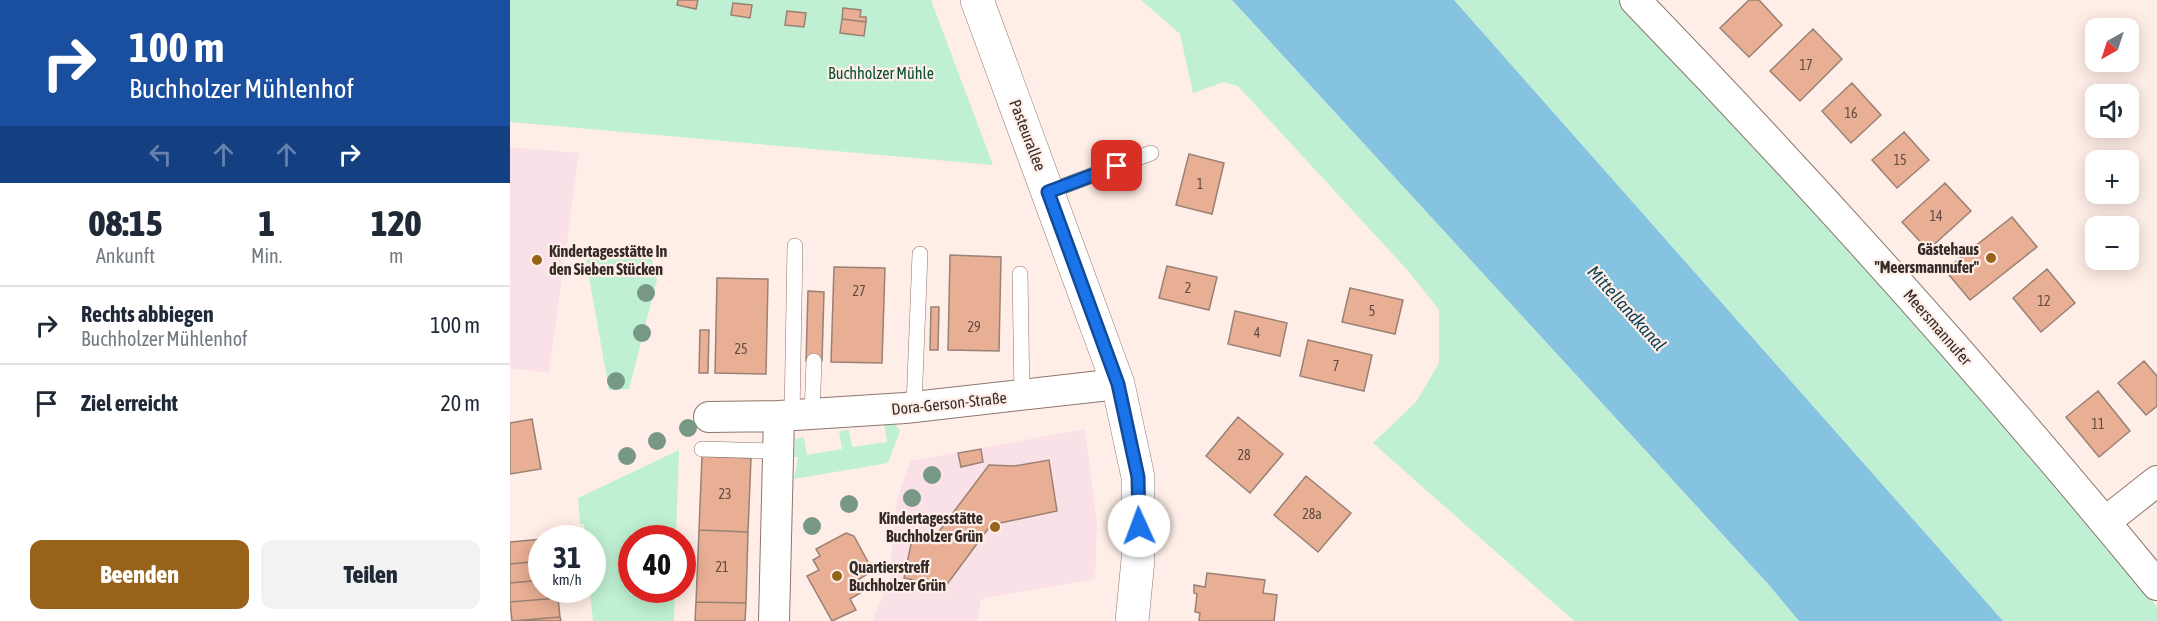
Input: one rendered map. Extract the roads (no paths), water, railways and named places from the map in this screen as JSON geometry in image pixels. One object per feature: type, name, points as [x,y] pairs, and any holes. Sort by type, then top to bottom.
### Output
[{"type":"street","name":"Pasteurallee","points":[[977,0],[1118,384],[1138,477],[1138,549],[1132,621]]},
{"type":"street","name":"Meersmannufer","points":[[1635,0],[1764,133],[1944,332],[2157,585]]},
{"type":"street","name":"Dora-Gerson-Straße","points":[[709,417],[794,416],[914,406],[1118,384]]},
{"type":"street","points":[[774,621],[778,451],[794,416]]},
{"type":"street","points":[[2105,522],[2157,481]]},
{"type":"lane","points":[[1048,192],[1150,153]]},
{"type":"lane","points":[[794,416],[795,246]]},
{"type":"lane","points":[[914,406],[920,254]]},
{"type":"lane","points":[[1020,274],[1022,395]]},
{"type":"lane","points":[[794,416],[814,361]]},
{"type":"lane","points":[[702,449],[778,451]]},
{"type":"water","name":"Mittellandkanal","points":[[1232,0],[1454,0],[2003,621],[1799,621],[1769,585]]},
{"type":"place","name":"Gästehaus \"Meersmannufer\"","points":[[1991,258]]},
{"type":"place","name":"Kindertagesstätte In den Sieben Stücken","points":[[537,260]]},
{"type":"place","name":"Kindertagesstätte Buchholzer Grün","points":[[995,527]]},
{"type":"place","name":"Quartierstreff Buchholzer Grün","points":[[837,576]]},
{"type":"park label","name":"Buchholzer Mühle","points":[[881,73]]}]
